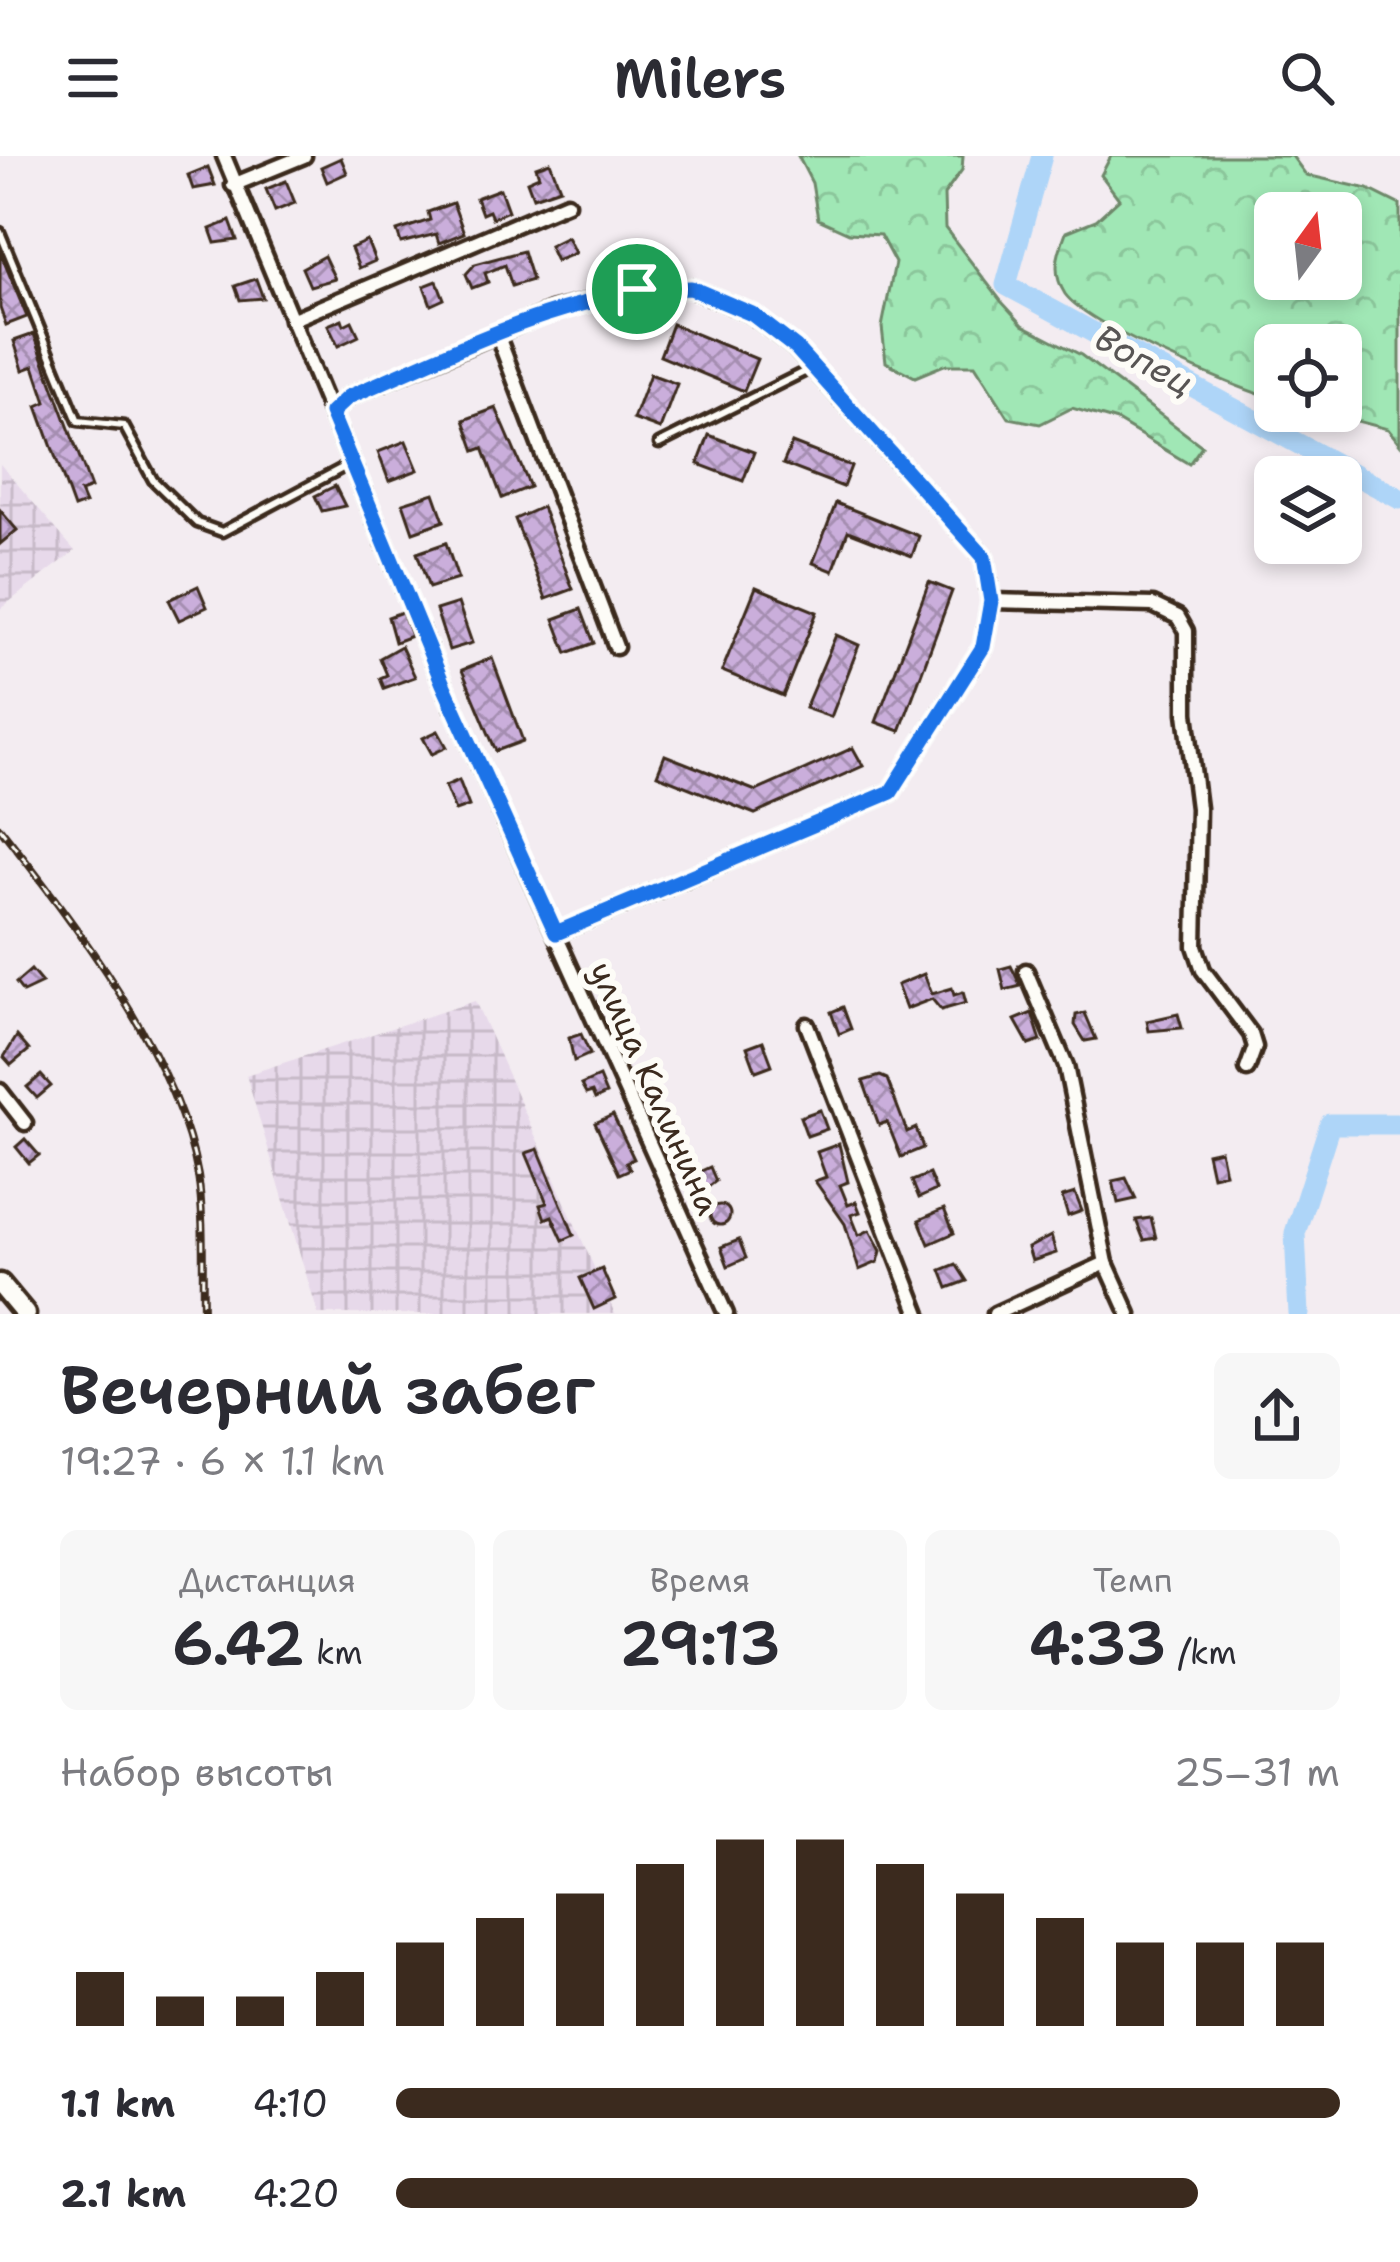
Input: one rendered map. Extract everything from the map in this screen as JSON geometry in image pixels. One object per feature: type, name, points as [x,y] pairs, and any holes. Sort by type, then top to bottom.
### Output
[{"type":"main road","points":[[0,1284],[25,1314]]},
{"type":"street","name":"улица Калинина","points":[[224,156],[232,185],[443,684],[726,1314]]},
{"type":"street","points":[[232,185],[304,156]]},
{"type":"street","points":[[291,320],[567,203]]},
{"type":"street","points":[[331,413],[348,397],[551,310],[637,289],[691,288],[752,314],[796,348],[810,369],[984,557],[991,601],[983,647],[891,792],[556,933]]},
{"type":"street","points":[[497,334],[616,646]]},
{"type":"street","points":[[991,601],[1154,605],[1178,617],[1186,631],[1186,713],[1198,808],[1195,946],[1203,970],[1251,1034],[1255,1047],[1247,1069]]},
{"type":"street","points":[[1026,971],[1066,1066],[1106,1262],[1129,1314]]},
{"type":"street","points":[[807,1025],[920,1314]]},
{"type":"street","points":[[0,1091],[25,1123]]},
{"type":"street","points":[[994,1314],[1106,1262]]},
{"type":"lane","points":[[0,232],[78,421],[124,425],[153,481],[197,523],[221,532],[352,464]]},
{"type":"lane","points":[[659,444],[810,369]]},
{"type":"shaded area","points":[[0,464],[75,551],[0,609]]},
{"type":"shaded area","points":[[475,1001],[615,1314],[318,1314],[246,1075]]},
{"type":"green space","points":[[798,156],[963,156],[962,170],[944,195],[945,228],[1023,325],[1081,355],[1202,446],[1189,464],[1117,421],[1072,408],[1040,424],[1009,418],[975,365],[944,365],[915,377],[886,362],[882,327],[895,263],[880,235],[849,233],[818,219],[812,183]]},
{"type":"green space","points":[[1111,156],[1292,156],[1306,175],[1368,189],[1400,205],[1400,444],[1388,429],[1362,422],[1362,324],[1254,324],[1254,391],[1163,354],[1079,307],[1065,294],[1057,270],[1066,232],[1096,220],[1119,199],[1101,175]]},
{"type":"building","points":[[341,158],[347,173],[327,182],[321,167]]},
{"type":"building","points":[[550,162],[560,188],[533,197],[527,181],[539,176],[536,167]]},
{"type":"building","points":[[208,167],[215,185],[193,189],[188,175]]},
{"type":"building","points":[[286,181],[295,203],[275,211],[266,189]]},
{"type":"building","points":[[500,189],[508,211],[492,218],[489,211],[482,214],[476,198]]},
{"type":"building","points":[[453,203],[464,233],[439,243],[436,234],[401,243],[397,231],[430,220],[428,212]]},
{"type":"building","points":[[230,221],[237,240],[215,243],[210,229]]},
{"type":"building","points":[[567,237],[575,253],[556,261],[549,246]]},
{"type":"building","points":[[367,241],[375,261],[359,268],[351,248]]},
{"type":"building","points":[[523,251],[532,280],[512,286],[505,265],[485,273],[488,282],[472,288],[466,274],[475,264]]},
{"type":"building","points":[[0,252],[27,317],[6,325],[0,308]]},
{"type":"building","points":[[324,256],[335,279],[310,286],[302,268]]},
{"type":"building","points":[[256,279],[263,298],[240,300],[235,286]]},
{"type":"building","points":[[437,281],[444,299],[431,305],[424,286]]},
{"type":"building","points":[[342,319],[344,325],[352,321],[359,336],[338,346],[328,325]]},
{"type":"building","points":[[672,324],[757,359],[744,391],[660,356]]},
{"type":"building","points":[[34,334],[91,488],[80,492],[85,504],[74,508],[37,406],[46,402],[34,366],[23,370],[14,341]]},
{"type":"building","points":[[650,374],[677,384],[660,429],[633,419]]},
{"type":"building","points":[[496,408],[530,487],[502,498],[483,448],[475,451],[464,420]]},
{"type":"building","points":[[709,435],[754,452],[743,481],[698,464]]},
{"type":"building","points":[[406,441],[418,470],[389,481],[378,452]]},
{"type":"building","points":[[792,443],[851,466],[843,487],[783,464]]},
{"type":"building","points":[[335,486],[345,506],[322,511],[315,496]]},
{"type":"building","points":[[434,493],[444,521],[413,532],[403,503]]},
{"type":"building","points":[[836,503],[919,536],[912,556],[848,531],[833,571],[813,563]]},
{"type":"building","points":[[542,507],[573,589],[546,599],[515,519]]},
{"type":"building","points":[[0,510],[17,530],[0,544]]},
{"type":"building","points":[[446,543],[458,579],[429,588],[417,553]]},
{"type":"building","points":[[929,582],[952,591],[900,731],[876,722]]},
{"type":"building","points":[[198,586],[207,607],[179,620],[169,600]]},
{"type":"building","points":[[756,587],[817,612],[783,696],[722,671]]},
{"type":"building","points":[[458,603],[472,643],[449,650],[436,610]]},
{"type":"building","points":[[581,609],[594,643],[567,653],[554,619]]},
{"type":"building","points":[[402,612],[411,636],[395,642],[388,617]]},
{"type":"building","points":[[836,635],[859,645],[831,717],[805,708]]},
{"type":"building","points":[[401,646],[415,677],[384,688],[380,678],[387,675],[380,658]]},
{"type":"building","points":[[492,658],[523,741],[496,751],[462,670]]},
{"type":"building","points":[[438,731],[447,747],[432,754],[423,738]]},
{"type":"building","points":[[853,748],[863,766],[755,814],[657,775],[665,755],[756,791]]},
{"type":"building","points":[[459,780],[469,806],[455,811],[445,786]]},
{"type":"building","points":[[1011,966],[1021,986],[1005,990],[1000,969]]},
{"type":"building","points":[[31,970],[42,983],[23,992],[16,983]]},
{"type":"building","points":[[924,974],[932,994],[952,988],[954,995],[963,992],[966,1003],[941,1010],[932,999],[906,1009],[897,985]]},
{"type":"building","points":[[843,1007],[851,1029],[839,1034],[831,1012]]},
{"type":"building","points":[[1032,1013],[1041,1041],[1029,1045],[1015,1020]]},
{"type":"building","points":[[1085,1013],[1096,1039],[1085,1041],[1075,1025],[1076,1015]]},
{"type":"building","points":[[1178,1014],[1182,1028],[1149,1031],[1147,1021]]},
{"type":"building","points":[[581,1034],[590,1054],[574,1061],[569,1038]]},
{"type":"building","points":[[17,1036],[29,1050],[11,1065],[4,1057]]},
{"type":"building","points":[[763,1041],[772,1065],[756,1071],[747,1047]]},
{"type":"building","points":[[41,1075],[51,1086],[37,1098],[27,1087]]},
{"type":"building","points":[[599,1077],[606,1094],[595,1099],[581,1085]]},
{"type":"building","points":[[887,1079],[907,1132],[916,1128],[923,1148],[901,1157],[887,1122],[879,1125],[863,1081]]},
{"type":"building","points":[[820,1110],[827,1129],[807,1136],[800,1117]]},
{"type":"building","points":[[613,1115],[634,1159],[626,1162],[630,1169],[619,1174],[595,1123]]},
{"type":"building","points":[[25,1139],[39,1155],[29,1163],[16,1147]]},
{"type":"building","points":[[839,1144],[848,1182],[840,1185],[848,1205],[856,1202],[860,1212],[851,1215],[859,1235],[870,1230],[881,1251],[878,1262],[859,1270],[845,1224],[815,1181],[826,1177],[817,1152]]},
{"type":"building","points":[[538,1149],[574,1235],[563,1240],[552,1216],[545,1219],[540,1205],[547,1203],[526,1153]]},
{"type":"building","points":[[1220,1150],[1225,1173],[1212,1176],[1207,1153]]},
{"type":"building","points":[[710,1167],[716,1181],[703,1191],[695,1174]]},
{"type":"building","points":[[929,1174],[936,1190],[919,1198],[912,1181]]},
{"type":"building","points":[[1126,1178],[1136,1199],[1118,1203],[1113,1181]]},
{"type":"building","points":[[1075,1193],[1082,1211],[1068,1216],[1062,1197]]},
{"type":"building","points":[[720,1205],[730,1215],[720,1225],[710,1215]]},
{"type":"building","points":[[944,1209],[954,1233],[929,1244],[919,1220]]},
{"type":"building","points":[[1151,1218],[1156,1238],[1144,1240],[1136,1220]]},
{"type":"building","points":[[1051,1236],[1056,1253],[1032,1261],[1028,1248]]},
{"type":"building","points":[[739,1240],[746,1258],[728,1266],[721,1247]]},
{"type":"building","points":[[956,1264],[967,1281],[948,1288],[941,1270]]},
{"type":"building","points":[[602,1269],[615,1299],[594,1309],[580,1278]]},
{"type":"waterway","name":"Вопец","points":[[1042,156],[1006,285],[1400,499]]},
{"type":"waterway","name":"Вопец","points":[[1299,1314],[1295,1233],[1330,1124],[1400,1124]]},
{"type":"railway","points":[[0,828],[119,992],[169,1084],[198,1176],[203,1314]]},
{"type":"route","points":[[691,288],[752,314],[796,348],[810,369],[984,557],[991,601],[983,647],[920,754],[891,792],[556,933],[443,684],[331,413],[348,397],[551,310],[637,289],[691,288]]}]
